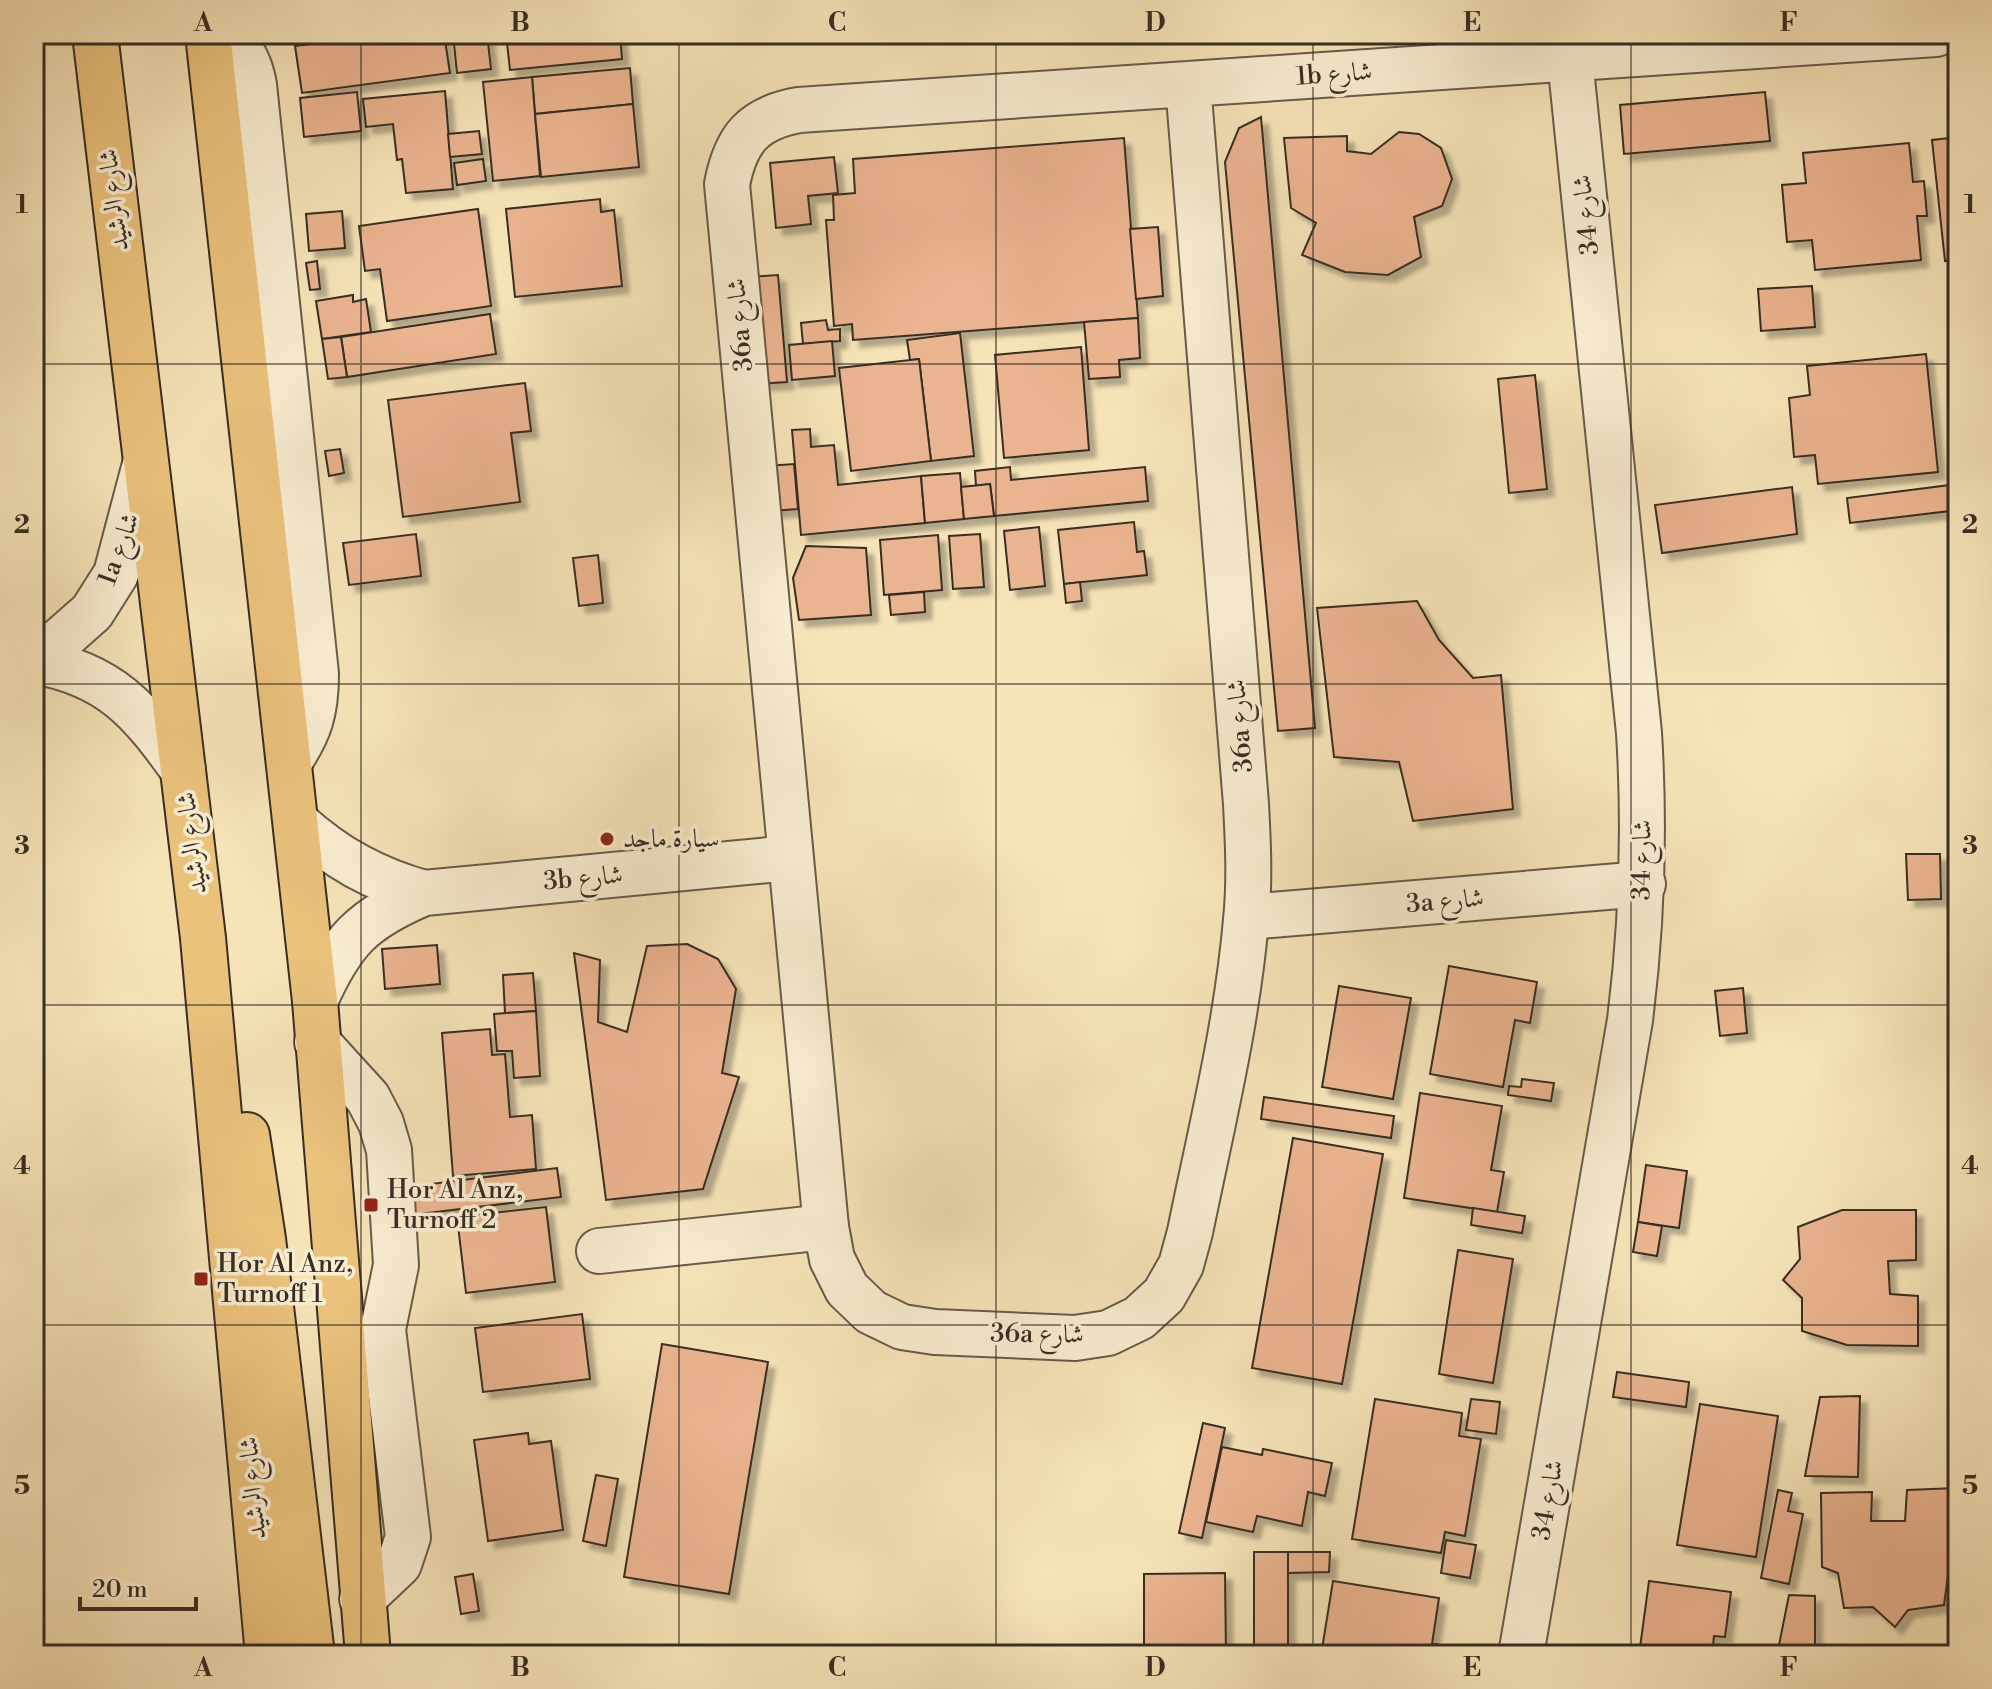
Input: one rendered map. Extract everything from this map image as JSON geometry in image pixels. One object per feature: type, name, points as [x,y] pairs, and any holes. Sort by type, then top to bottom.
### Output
[{"type":"main road","points":[[69,34],[123,275]]},
{"type":"main road","name":"شارع الرشيد","points":[[95,34],[203,938],[268,1655]]},
{"type":"main road","points":[[208,34],[297,823],[368,1655]]},
{"type":"main road","points":[[203,938],[248,1138],[263,1239],[312,1655]]},
{"type":"main road","points":[[249,1655],[253,1627],[250,1455]]},
{"type":"main road","points":[[362,1603],[386,1655]]},
{"type":"street","points":[[225,34],[240,47],[250,65],[254,85],[316,674],[312,721],[303,742],[289,762]]},
{"type":"street","name":"1b شارع","points":[[741,140],[757,124],[777,114],[799,110],[1936,34]]},
{"type":"street","name":"شارع 34","points":[[1521,1655],[1630,1020],[1643,884],[1639,733],[1570,59]]},
{"type":"street","name":"36a شارع","points":[[741,140],[731,161],[727,184],[826,1227],[832,1259],[847,1289],[871,1312],[902,1327],[935,1332],[1075,1338],[1108,1333],[1139,1318],[1164,1295],[1181,1265],[1233,1015],[1247,917],[1249,860],[1246,804],[1188,84]]},
{"type":"street","name":"1a شارع","points":[[34,650],[58,642],[92,612],[116,574],[146,462]]},
{"type":"street","points":[[34,661],[87,676],[120,695],[148,721],[183,770]]},
{"type":"street","name":"3b شارع","points":[[297,823],[325,848],[356,868],[389,883],[424,893]]},
{"type":"street","name":"3b شارع","points":[[316,1021],[331,965],[356,933],[387,909],[424,893],[790,858]]},
{"type":"street","name":"3a شارع","points":[[1247,917],[1643,884]]},
{"type":"street","points":[[316,1021],[368,1098],[385,1136],[392,1178],[396,1265],[383,1329],[408,1537],[406,1551],[399,1564],[362,1603]]},
{"type":"street","points":[[599,1251],[826,1227]]},
{"type":"building","points":[[386,34],[444,34],[450,73],[302,93],[295,46]]},
{"type":"building","points":[[453,34],[487,34],[491,69],[457,73]]},
{"type":"building","points":[[506,34],[620,34],[622,59],[510,70]]},
{"type":"building","points":[[630,68],[633,104],[535,114],[532,77]]},
{"type":"building","points":[[532,77],[540,176],[493,181],[483,82]]},
{"type":"building","points":[[445,91],[453,189],[406,193],[402,159],[397,160],[393,124],[366,127],[363,99]]},
{"type":"building","points":[[357,92],[361,131],[304,137],[300,98]]},
{"type":"building","points":[[1765,92],[1770,141],[1624,154],[1620,105]]},
{"type":"building","points":[[633,104],[639,167],[541,177],[535,114]]},
{"type":"building","points":[[1261,117],[1315,728],[1278,731],[1225,162],[1239,128]]},
{"type":"building","points":[[479,131],[482,154],[450,157],[448,134]]},
{"type":"building","points":[[1399,132],[1419,134],[1441,148],[1452,179],[1442,206],[1414,217],[1421,257],[1388,275],[1345,272],[1302,255],[1316,223],[1291,208],[1284,138],[1347,136],[1347,151],[1371,154]]},
{"type":"building","points":[[1958,137],[1958,259],[1945,261],[1932,140]]},
{"type":"building","points":[[1124,138],[1138,318],[853,340],[852,324],[834,326],[826,220],[834,220],[833,195],[855,193],[853,159]]},
{"type":"building","points":[[1909,143],[1913,182],[1924,181],[1927,216],[1917,216],[1921,260],[1815,270],[1812,240],[1787,242],[1782,185],[1806,183],[1803,153]]},
{"type":"building","points":[[834,157],[838,193],[808,196],[811,224],[776,228],[770,163]]},
{"type":"building","points":[[483,159],[486,181],[457,185],[454,163]]},
{"type":"building","points":[[600,199],[601,212],[614,210],[622,286],[515,297],[506,209]]},
{"type":"building","points":[[478,209],[491,306],[387,321],[380,269],[365,271],[359,226]]},
{"type":"building","points":[[342,211],[345,248],[309,251],[306,214]]},
{"type":"building","points":[[1158,227],[1163,296],[1136,299],[1130,229]]},
{"type":"building","points":[[317,261],[320,289],[310,290],[306,263]]},
{"type":"building","points":[[778,275],[787,382],[757,384],[749,277]]},
{"type":"building","points":[[1812,286],[1815,327],[1761,331],[1758,289]]},
{"type":"building","points":[[353,295],[353,302],[366,299],[371,332],[322,339],[316,301]]},
{"type":"building","points":[[490,314],[496,354],[347,377],[341,337]]},
{"type":"building","points":[[1138,318],[1140,358],[1119,360],[1120,377],[1089,379],[1084,322]]},
{"type":"building","points":[[826,320],[828,330],[840,329],[840,341],[803,344],[801,323]]},
{"type":"building","points":[[960,333],[974,456],[931,461],[919,359],[910,360],[907,340]]},
{"type":"building","points":[[341,337],[347,377],[328,379],[322,339]]},
{"type":"building","points":[[832,341],[835,376],[792,380],[789,345]]},
{"type":"building","points":[[1081,347],[1089,450],[1004,458],[995,355]]},
{"type":"building","points":[[1926,354],[1938,472],[1818,484],[1815,455],[1794,457],[1789,398],[1810,395],[1807,366]]},
{"type":"building","points":[[919,359],[931,461],[851,471],[839,368]]},
{"type":"building","points":[[1535,375],[1547,489],[1509,493],[1498,379]]},
{"type":"building","points":[[525,383],[531,431],[511,433],[520,502],[403,517],[388,400]]},
{"type":"building","points":[[810,429],[811,447],[834,445],[838,485],[921,476],[925,523],[801,535],[792,430]]},
{"type":"building","points":[[340,449],[344,473],[329,476],[325,451]]},
{"type":"building","points":[[794,464],[798,509],[771,511],[767,466]]},
{"type":"building","points":[[1010,467],[1011,480],[1145,467],[1148,501],[994,516],[990,484],[976,486],[975,471]]},
{"type":"building","points":[[960,473],[964,519],[925,523],[921,476]]},
{"type":"building","points":[[990,484],[994,516],[964,519],[961,487]]},
{"type":"building","points":[[1958,484],[1958,510],[1850,523],[1847,498]]},
{"type":"building","points":[[1792,487],[1797,534],[1662,553],[1655,505]]},
{"type":"building","points":[[1134,522],[1137,552],[1144,551],[1147,575],[1064,584],[1058,530]]},
{"type":"building","points":[[1039,527],[1045,586],[1010,590],[1004,531]]},
{"type":"building","points":[[416,534],[421,576],[349,585],[343,543]]},
{"type":"building","points":[[980,534],[984,587],[953,589],[949,536]]},
{"type":"building","points":[[938,535],[942,590],[884,595],[880,540]]},
{"type":"building","points":[[806,546],[866,548],[871,615],[799,620],[793,578]]},
{"type":"building","points":[[598,555],[603,603],[579,606],[573,558]]},
{"type":"building","points":[[1080,582],[1082,601],[1066,603],[1064,584]]},
{"type":"building","points":[[924,592],[925,612],[891,615],[889,595]]},
{"type":"building","points":[[1417,601],[1439,640],[1473,678],[1501,675],[1513,809],[1413,821],[1399,762],[1334,757],[1317,608]]},
{"type":"building","points":[[1906,854],[1940,854],[1941,899],[1908,900]]},
{"type":"building","points":[[687,944],[718,959],[736,989],[722,1073],[739,1077],[703,1189],[606,1200],[574,953],[600,960],[598,1022],[627,1032],[647,946]]},
{"type":"building","points":[[437,945],[440,984],[385,989],[382,949]]},
{"type":"building","points":[[1449,966],[1537,982],[1530,1023],[1515,1020],[1503,1087],[1430,1074]]},
{"type":"building","points":[[533,973],[536,1011],[505,1013],[503,975]]},
{"type":"building","points":[[1339,986],[1411,998],[1393,1099],[1322,1087]]},
{"type":"building","points":[[1743,988],[1747,1033],[1720,1036],[1715,991]]},
{"type":"building","points":[[536,1011],[540,1076],[514,1078],[512,1051],[497,1051],[494,1014]]},
{"type":"building","points":[[490,1029],[492,1055],[505,1054],[510,1117],[532,1115],[536,1169],[453,1176],[442,1033]]},
{"type":"building","points":[[1522,1079],[1554,1083],[1551,1101],[1508,1095],[1509,1086],[1521,1087]]},
{"type":"building","points":[[1420,1093],[1502,1106],[1491,1170],[1504,1172],[1497,1212],[1404,1198]]},
{"type":"building","points":[[1264,1097],[1394,1116],[1391,1138],[1261,1119]]},
{"type":"building","points":[[1293,1138],[1383,1154],[1342,1384],[1252,1368]]},
{"type":"building","points":[[1646,1165],[1687,1171],[1679,1228],[1638,1222]]},
{"type":"building","points":[[557,1168],[561,1197],[411,1215],[407,1187]]},
{"type":"building","points":[[546,1207],[555,1282],[466,1293],[457,1217]]},
{"type":"building","points":[[1473,1208],[1525,1216],[1522,1233],[1471,1225]]},
{"type":"building","points":[[1842,1210],[1916,1210],[1916,1260],[1888,1261],[1890,1294],[1918,1296],[1918,1346],[1847,1345],[1802,1331],[1802,1298],[1783,1280],[1800,1259],[1798,1227]]},
{"type":"building","points":[[1638,1222],[1662,1226],[1657,1256],[1633,1252]]},
{"type":"building","points":[[1458,1250],[1513,1259],[1493,1383],[1439,1374]]},
{"type":"building","points":[[582,1314],[590,1379],[483,1392],[475,1328]]},
{"type":"building","points":[[662,1344],[768,1362],[729,1594],[624,1577]]},
{"type":"building","points":[[1617,1372],[1689,1382],[1686,1407],[1613,1397]]},
{"type":"building","points":[[1860,1396],[1858,1477],[1805,1476],[1820,1397]]},
{"type":"building","points":[[1375,1399],[1462,1413],[1459,1436],[1481,1439],[1465,1536],[1445,1532],[1441,1553],[1352,1539]]},
{"type":"building","points":[[1471,1399],[1500,1402],[1496,1434],[1466,1430]]},
{"type":"building","points":[[1700,1404],[1778,1416],[1756,1557],[1677,1545]]},
{"type":"building","points":[[1203,1423],[1225,1428],[1202,1538],[1179,1533]]},
{"type":"building","points":[[528,1433],[529,1444],[551,1441],[563,1530],[488,1541],[474,1440]]},
{"type":"building","points":[[1222,1447],[1262,1455],[1263,1449],[1332,1463],[1325,1496],[1308,1492],[1302,1526],[1257,1516],[1253,1532],[1206,1522]]},
{"type":"building","points":[[596,1475],[618,1479],[606,1546],[583,1541]]},
{"type":"building","points":[[1956,1488],[1957,1567],[1949,1568],[1944,1605],[1908,1610],[1895,1627],[1873,1607],[1844,1608],[1838,1573],[1822,1567],[1821,1493],[1872,1492],[1871,1521],[1905,1521],[1907,1490]]},
{"type":"building","points":[[1778,1490],[1792,1493],[1788,1511],[1803,1514],[1789,1584],[1761,1578]]},
{"type":"building","points":[[1446,1540],[1476,1545],[1470,1578],[1441,1573]]},
{"type":"building","points":[[1254,1552],[1288,1552],[1288,1655],[1254,1655]]},
{"type":"building","points":[[1288,1552],[1330,1552],[1329,1572],[1288,1573]]},
{"type":"building","points":[[1225,1573],[1226,1653],[1240,1655],[1144,1655],[1144,1574]]},
{"type":"building","points":[[473,1574],[479,1611],[461,1614],[455,1577]]},
{"type":"building","points":[[1333,1581],[1439,1598],[1432,1644],[1437,1644],[1435,1655],[1321,1655]]},
{"type":"building","points":[[1649,1581],[1731,1592],[1725,1637],[1714,1636],[1712,1655],[1639,1655]]},
{"type":"building","points":[[1789,1595],[1815,1596],[1815,1655],[1777,1655]]},
{"type":"place","name":"سيارة ماجد","points":[[607,839]]},
{"type":"place","name":"Hor Al Anz, Turnoff 2","points":[[371,1205]]},
{"type":"place","name":"Hor Al Anz, Turnoff 1","points":[[201,1279]]}]
